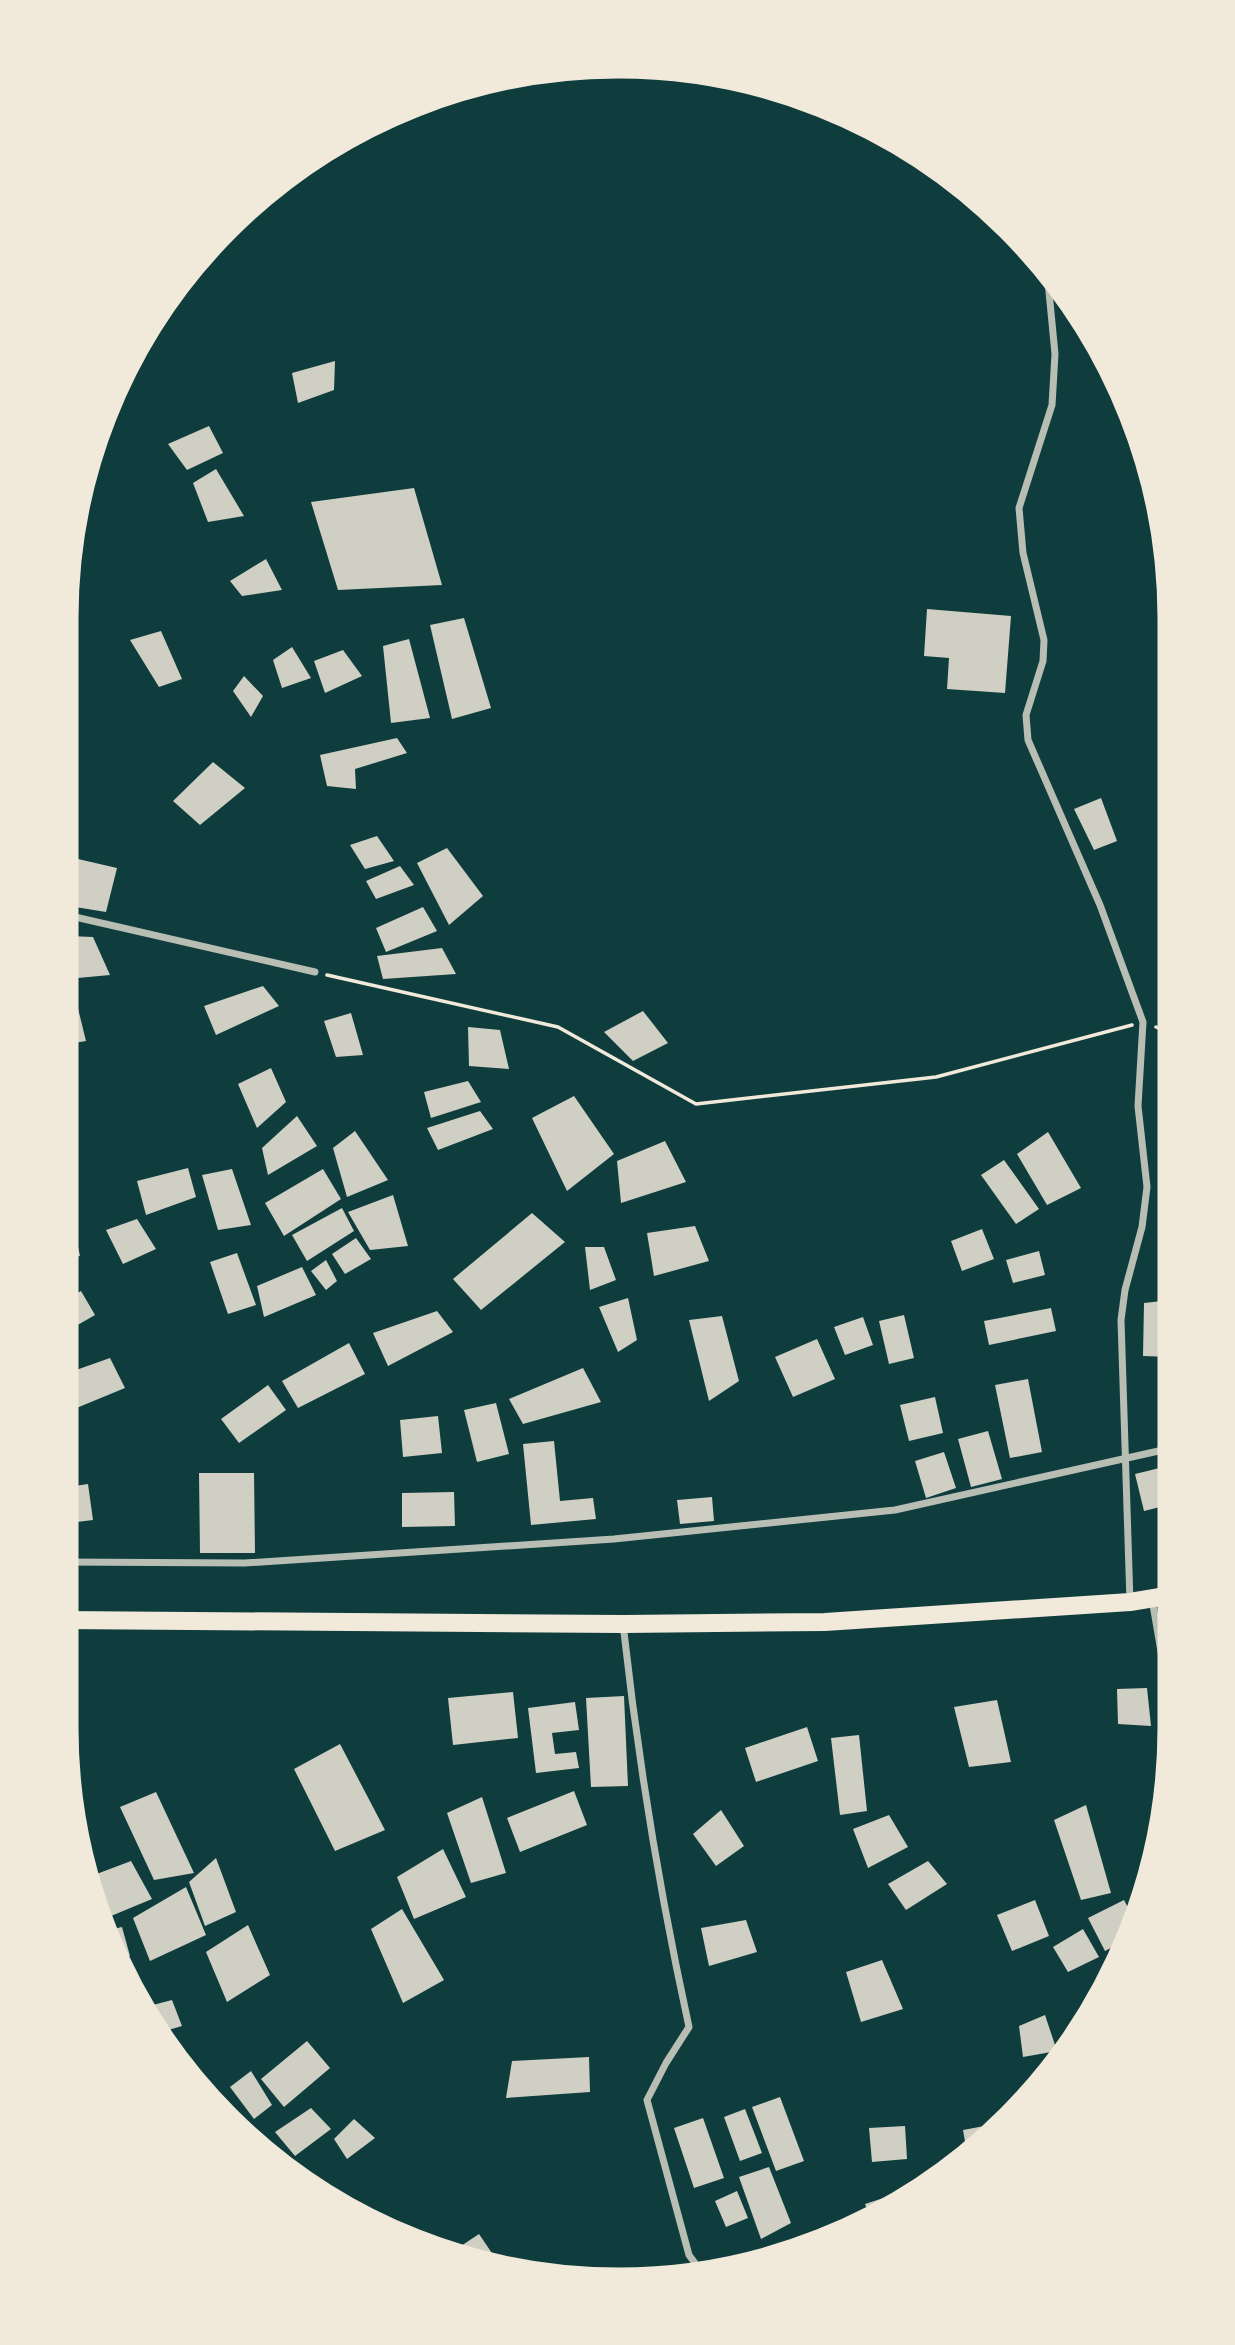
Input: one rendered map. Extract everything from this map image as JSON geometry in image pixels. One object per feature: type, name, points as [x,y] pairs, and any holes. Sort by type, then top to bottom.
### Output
[{"type":"highway","points":[[74,1620],[622,1624],[825,1622],[1130,1602],[1162,1596]]},
{"type":"street","points":[[1048,285],[1055,354],[1052,405],[1019,508],[1023,553],[1044,640],[1043,661],[1026,715],[1028,740],[1100,905],[1143,1022],[1138,1106],[1147,1187],[1142,1227],[1125,1290],[1121,1320],[1130,1602]]},
{"type":"street","points":[[74,917],[316,972]]},
{"type":"street","points":[[74,1562],[245,1563],[614,1539],[895,1510],[1162,1450]]},
{"type":"street","points":[[1152,1598],[1162,1657]]},
{"type":"street","points":[[622,1624],[635,1730],[673,1955],[689,2028],[666,2063],[647,2100],[690,2255],[697,2266]]},
{"type":"path","points":[[316,972],[558,1027],[696,1104],[936,1077],[1143,1022],[1162,1030]]},
{"type":"building","points":[[335,361],[334,390],[298,403],[292,373]]},
{"type":"building","points":[[209,426],[223,453],[187,470],[168,444]]},
{"type":"building","points":[[216,469],[244,516],[208,522],[193,483]]},
{"type":"building","points":[[414,488],[442,585],[338,590],[311,502]]},
{"type":"building","points":[[266,559],[282,590],[242,596],[230,581]]},
{"type":"building","points":[[927,609],[1011,616],[1005,693],[947,689],[949,658],[924,656]]},
{"type":"building","points":[[464,618],[491,708],[452,719],[430,625]]},
{"type":"building","points":[[161,631],[182,679],[159,687],[130,640]]},
{"type":"building","points":[[409,639],[430,718],[391,723],[383,646]]},
{"type":"building","points":[[292,647],[311,678],[282,688],[273,660]]},
{"type":"building","points":[[343,650],[362,676],[325,693],[314,661]]},
{"type":"building","points":[[244,676],[263,696],[251,717],[233,691]]},
{"type":"building","points":[[397,738],[407,753],[355,769],[356,789],[327,786],[320,755]]},
{"type":"building","points":[[213,762],[245,788],[200,825],[173,801]]},
{"type":"building","points":[[1101,798],[1117,841],[1094,850],[1074,809]]},
{"type":"building","points":[[377,836],[394,861],[365,869],[350,845]]},
{"type":"building","points":[[447,848],[483,896],[449,925],[417,863]]},
{"type":"building","points":[[78,859],[117,868],[106,912],[74,907],[74,880]]},
{"type":"building","points":[[400,866],[414,885],[376,899],[366,881]]},
{"type":"building","points":[[423,907],[437,931],[386,952],[376,928]]},
{"type":"building","points":[[74,936],[93,937],[110,975],[74,978]]},
{"type":"building","points":[[442,948],[456,974],[383,979],[377,956]]},
{"type":"building","points":[[263,986],[279,1006],[216,1035],[204,1006]]},
{"type":"building","points":[[74,992],[86,1041],[74,1043]]},
{"type":"building","points":[[643,1011],[668,1043],[633,1061],[604,1032]]},
{"type":"building","points":[[351,1013],[363,1055],[336,1057],[324,1021]]},
{"type":"building","points":[[468,1027],[500,1030],[509,1069],[469,1066]]},
{"type":"building","points":[[271,1068],[286,1102],[257,1128],[238,1084]]},
{"type":"building","points":[[468,1081],[481,1102],[431,1118],[424,1092]]},
{"type":"building","points":[[574,1096],[614,1154],[567,1191],[532,1118]]},
{"type":"building","points":[[480,1111],[493,1129],[438,1150],[427,1128]]},
{"type":"building","points":[[297,1116],[317,1146],[268,1175],[262,1148]]},
{"type":"building","points":[[355,1131],[388,1180],[347,1197],[333,1148]]},
{"type":"building","points":[[1048,1132],[1081,1188],[1047,1205],[1017,1154]]},
{"type":"building","points":[[665,1141],[686,1182],[621,1203],[617,1161]]},
{"type":"building","points":[[1004,1160],[1039,1209],[1016,1224],[981,1175]]},
{"type":"building","points":[[188,1168],[196,1197],[146,1215],[137,1181]]},
{"type":"building","points":[[232,1169],[251,1225],[218,1230],[202,1175]]},
{"type":"building","points":[[323,1169],[341,1199],[284,1236],[265,1203]]},
{"type":"building","points":[[393,1195],[408,1246],[370,1250],[348,1212]]},
{"type":"building","points":[[342,1208],[354,1231],[307,1261],[292,1235]]},
{"type":"building","points":[[532,1213],[565,1242],[481,1310],[453,1279]]},
{"type":"building","points":[[137,1219],[156,1249],[123,1264],[106,1230]]},
{"type":"building","points":[[695,1226],[709,1261],[654,1276],[647,1233]]},
{"type":"building","points":[[74,1228],[80,1256],[74,1257]]},
{"type":"building","points":[[982,1229],[994,1259],[962,1271],[951,1241]]},
{"type":"building","points":[[356,1238],[371,1259],[345,1274],[332,1254]]},
{"type":"building","points":[[585,1247],[604,1247],[616,1280],[590,1290]]},
{"type":"building","points":[[1039,1251],[1045,1275],[1013,1283],[1006,1260]]},
{"type":"building","points":[[237,1253],[256,1305],[228,1314],[210,1262]]},
{"type":"building","points":[[326,1260],[337,1281],[326,1290],[311,1271]]},
{"type":"building","points":[[302,1267],[316,1295],[264,1317],[257,1286]]},
{"type":"building","points":[[81,1291],[95,1315],[74,1327],[74,1295]]},
{"type":"building","points":[[628,1298],[637,1340],[618,1352],[599,1307]]},
{"type":"building","points":[[1162,1301],[1162,1357],[1143,1356],[1144,1303]]},
{"type":"building","points":[[1051,1308],[1056,1331],[989,1345],[984,1321]]},
{"type":"building","points":[[437,1311],[453,1332],[388,1366],[373,1333]]},
{"type":"building","points":[[904,1315],[914,1358],[889,1364],[879,1321]]},
{"type":"building","points":[[722,1316],[739,1381],[709,1401],[689,1320]]},
{"type":"building","points":[[863,1317],[873,1345],[845,1355],[834,1327]]},
{"type":"building","points":[[817,1339],[835,1379],[793,1397],[775,1357]]},
{"type":"building","points":[[349,1343],[365,1374],[298,1408],[282,1381]]},
{"type":"building","points":[[110,1358],[125,1388],[74,1409],[74,1371]]},
{"type":"building","points":[[583,1368],[601,1402],[523,1424],[509,1399]]},
{"type":"building","points":[[1028,1379],[1042,1452],[1010,1458],[995,1385]]},
{"type":"building","points":[[268,1385],[286,1410],[239,1443],[221,1419]]},
{"type":"building","points":[[935,1397],[943,1433],[909,1441],[900,1405]]},
{"type":"building","points":[[496,1403],[509,1454],[477,1462],[464,1410]]},
{"type":"building","points":[[438,1416],[442,1453],[403,1457],[400,1420]]},
{"type":"building","points":[[988,1431],[1002,1479],[971,1487],[958,1439]]},
{"type":"building","points":[[554,1441],[560,1501],[593,1498],[596,1519],[531,1525],[523,1444]]},
{"type":"building","points":[[944,1452],[956,1488],[926,1498],[915,1461]]},
{"type":"building","points":[[1162,1467],[1162,1506],[1144,1511],[1135,1474]]},
{"type":"building","points":[[199,1473],[254,1473],[255,1553],[200,1553]]},
{"type":"building","points":[[88,1484],[93,1520],[74,1522],[74,1486]]},
{"type":"building","points":[[454,1492],[455,1526],[402,1527],[402,1493]]},
{"type":"building","points":[[712,1497],[714,1521],[680,1524],[677,1500]]},
{"type":"building","points":[[1147,1688],[1151,1726],[1118,1724],[1117,1689]]},
{"type":"building","points":[[513,1692],[518,1738],[453,1745],[448,1698]]},
{"type":"building","points":[[624,1696],[628,1786],[591,1787],[586,1698]]},
{"type":"building","points":[[997,1700],[1011,1762],[969,1767],[954,1707]]},
{"type":"building","points":[[575,1702],[579,1730],[552,1733],[555,1754],[576,1752],[579,1768],[536,1773],[528,1708]]},
{"type":"building","points":[[807,1727],[818,1761],[756,1782],[745,1748]]},
{"type":"building","points":[[859,1735],[867,1811],[840,1815],[831,1738]]},
{"type":"building","points":[[340,1744],[385,1830],[335,1851],[294,1769]]},
{"type":"building","points":[[574,1791],[587,1825],[520,1852],[507,1818]]},
{"type":"building","points":[[156,1792],[194,1873],[154,1880],[120,1807]]},
{"type":"building","points":[[482,1797],[506,1873],[471,1883],[447,1813]]},
{"type":"building","points":[[1086,1805],[1111,1893],[1081,1900],[1054,1820]]},
{"type":"building","points":[[721,1810],[744,1846],[716,1866],[693,1834]]},
{"type":"building","points":[[889,1815],[908,1847],[868,1868],[853,1829]]},
{"type":"building","points":[[443,1849],[466,1897],[414,1919],[397,1877]]},
{"type":"building","points":[[216,1858],[236,1912],[205,1926],[189,1882]]},
{"type":"building","points":[[131,1861],[152,1899],[108,1917],[94,1875]]},
{"type":"building","points":[[928,1861],[947,1884],[906,1910],[888,1884]]},
{"type":"building","points":[[186,1887],[206,1935],[150,1961],[133,1918]]},
{"type":"building","points":[[1035,1900],[1049,1936],[1012,1951],[997,1915]]},
{"type":"building","points":[[1124,1900],[1130,1911],[1116,1946],[1105,1951],[1088,1918]]},
{"type":"building","points":[[402,1909],[444,1980],[403,2003],[371,1929]]},
{"type":"building","points":[[746,1920],[757,1952],[709,1966],[701,1928]]},
{"type":"building","points":[[248,1925],[270,1975],[227,2002],[206,1952]]},
{"type":"building","points":[[122,1927],[130,1956],[125,1957],[112,1929]]},
{"type":"building","points":[[1083,1929],[1099,1957],[1068,1972],[1053,1947]]},
{"type":"building","points":[[882,1960],[903,2009],[861,2022],[846,1972]]},
{"type":"building","points":[[172,2000],[182,2026],[166,2031],[150,2006]]},
{"type":"building","points":[[1045,2015],[1056,2049],[1023,2057],[1019,2026]]},
{"type":"building","points":[[307,2041],[330,2068],[284,2107],[261,2079]]},
{"type":"building","points":[[589,2057],[590,2092],[506,2098],[512,2061]]},
{"type":"building","points":[[251,2071],[272,2105],[254,2119],[230,2087]]},
{"type":"building","points":[[780,2097],[804,2161],[776,2171],[752,2107]]},
{"type":"building","points":[[311,2108],[331,2129],[295,2156],[275,2132]]},
{"type":"building","points":[[745,2109],[762,2153],[740,2161],[724,2117]]},
{"type":"building","points":[[703,2118],[724,2178],[694,2188],[674,2128]]},
{"type":"building","points":[[354,2119],[375,2138],[347,2159],[334,2139]]},
{"type":"building","points":[[988,2125],[966,2145],[963,2130]]},
{"type":"building","points":[[905,2126],[907,2159],[872,2162],[869,2128]]},
{"type":"building","points":[[769,2167],[791,2223],[761,2239],[739,2177]]},
{"type":"building","points":[[737,2191],[748,2218],[726,2227],[715,2201]]},
{"type":"building","points":[[896,2194],[896,2195],[867,2210],[865,2204]]},
{"type":"building","points":[[479,2234],[495,2257],[477,2253],[459,2248]]}]
